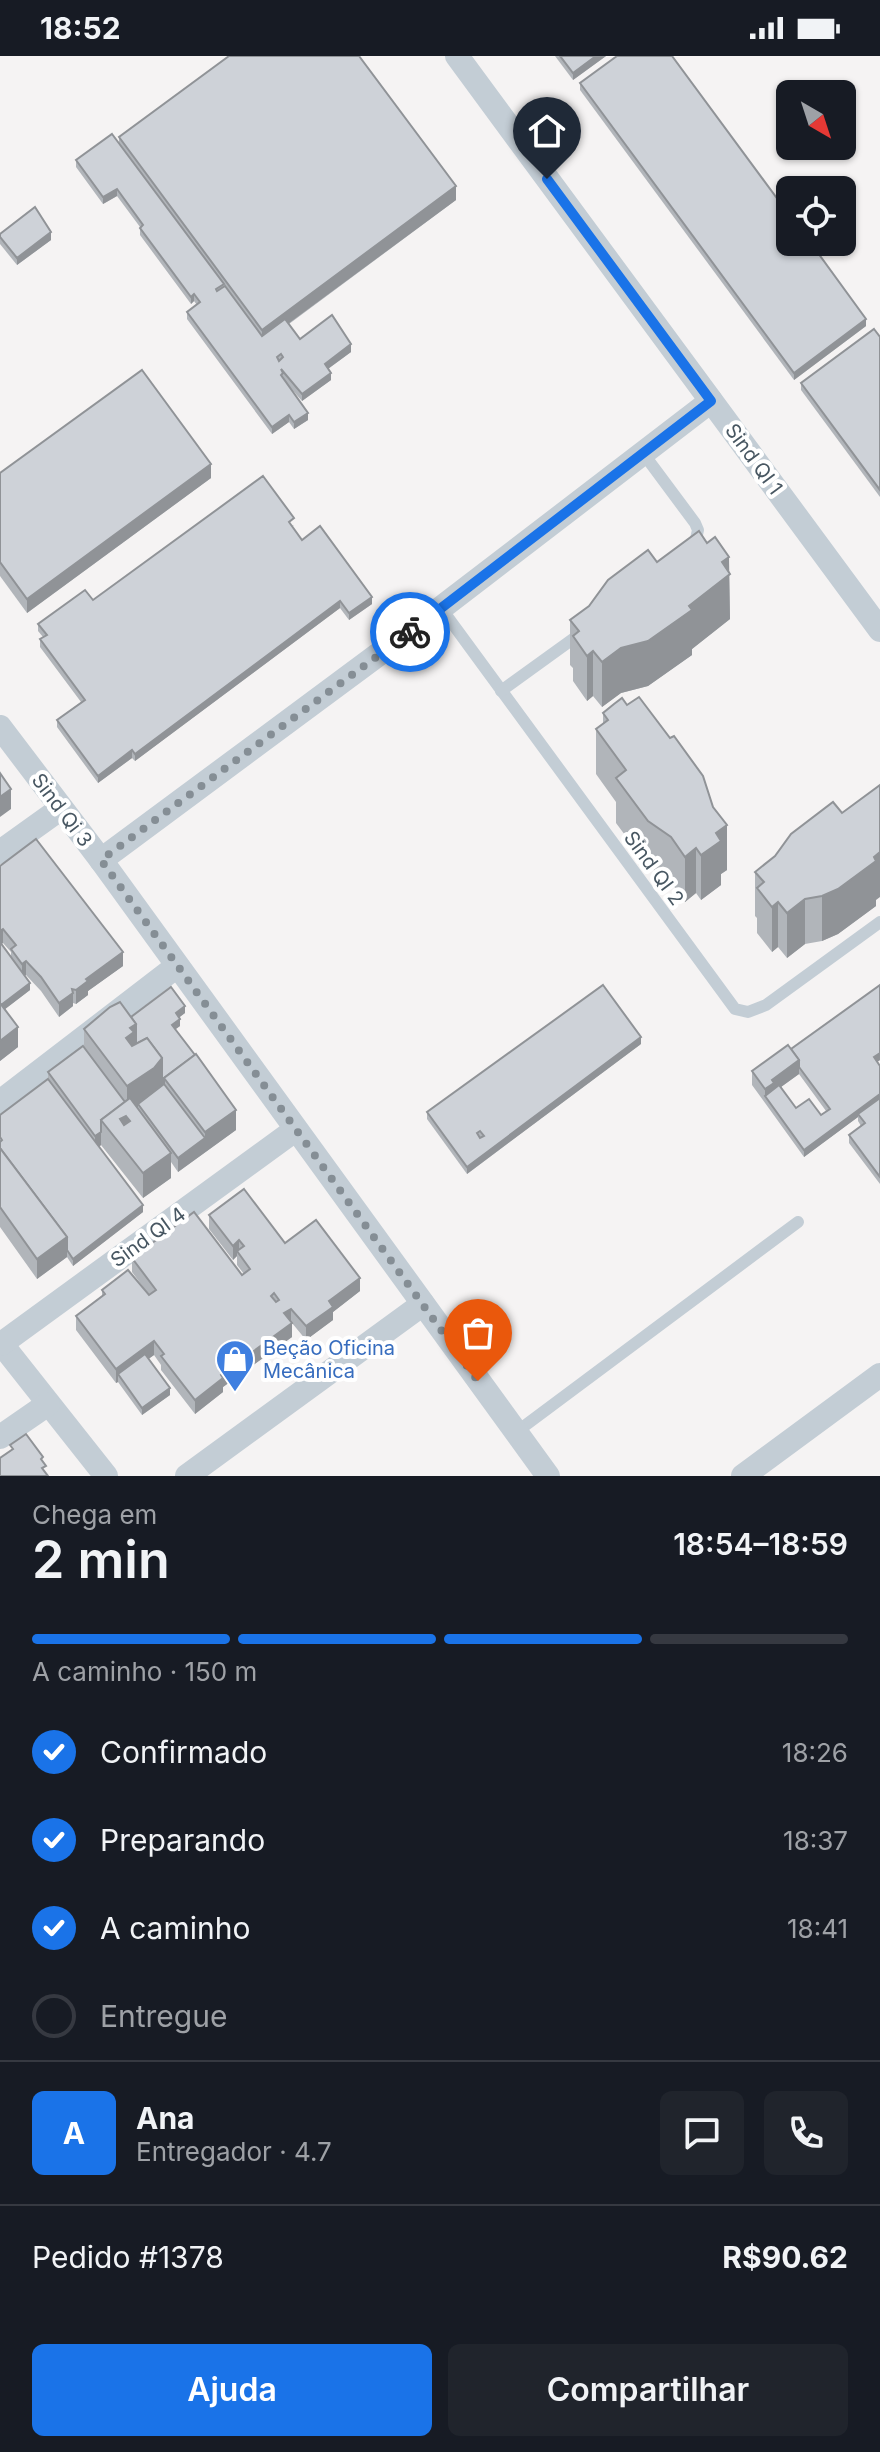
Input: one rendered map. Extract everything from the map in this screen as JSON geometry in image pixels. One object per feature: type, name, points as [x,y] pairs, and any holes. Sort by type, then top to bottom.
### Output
[{"type":"street","name":"Sind QI 1","points":[[457,56],[880,630]]},
{"type":"street","points":[[101,860],[441,608],[711,401]]},
{"type":"street","name":"Sind Qi 3","points":[[0,727],[101,860],[548,1476]]},
{"type":"street","points":[[0,852],[60,809]]},
{"type":"street","points":[[0,1102],[177,966]]},
{"type":"street","name":"Sind QI 4","points":[[106,1476],[1,1343],[295,1130]]},
{"type":"street","points":[[187,1476],[423,1304]]},
{"type":"street","points":[[743,1476],[880,1375]]},
{"type":"street","points":[[0,1437],[48,1404]]},
{"type":"lane","points":[[643,453],[698,530],[695,547],[687,556]]},
{"type":"lane","name":"Sind QI 2","points":[[441,608],[735,1009],[748,1012],[766,1005],[880,922]]},
{"type":"lane","points":[[501,691],[600,619]]},
{"type":"lane","points":[[515,1433],[798,1222]]},
{"type":"building","points":[[229,56],[359,56],[456,186],[262,330],[119,137]]},
{"type":"building","points":[[560,56],[596,56],[573,73]]},
{"type":"building","points":[[617,56],[672,56],[776,197],[776,256],[820,256],[866,319],[794,373],[580,83]]},
{"type":"building","points":[[112,134],[224,284],[217,291],[225,286],[262,336],[285,319],[300,339],[332,315],[351,344],[325,364],[331,373],[302,394],[281,369],[281,375],[308,413],[294,422],[289,415],[272,427],[187,312],[200,302],[194,294],[191,297],[140,228],[143,225],[117,189],[103,197],[76,160]]},
{"type":"building","points":[[35,207],[51,232],[17,258],[0,234]]},
{"type":"building","points":[[874,329],[880,337],[880,490],[801,383]]},
{"type":"building","points":[[142,370],[211,464],[27,599],[0,562],[0,473]]},
{"type":"building","points":[[263,476],[294,518],[289,522],[302,540],[320,526],[372,597],[349,613],[340,601],[135,754],[132,750],[98,776],[57,720],[85,700],[40,639],[47,635],[38,624],[85,590],[93,600]]},
{"type":"building","points":[[699,531],[707,543],[715,537],[729,557],[722,562],[730,574],[689,606],[692,610],[648,641],[621,648],[602,662],[593,651],[587,656],[573,636],[579,631],[570,620],[589,606],[608,580],[648,550],[657,562]]},
{"type":"building","points":[[639,697],[670,738],[674,736],[703,776],[713,807],[727,825],[716,833],[721,841],[701,855],[696,848],[685,857],[671,837],[648,821],[616,778],[626,770],[596,729],[608,720],[603,713],[622,698],[627,705]]},
{"type":"building","points":[[0,773],[11,789],[0,797]]},
{"type":"building","points":[[880,785],[880,852],[874,857],[876,861],[838,889],[805,899],[787,913],[778,902],[772,907],[757,888],[764,882],[755,872],[775,856],[791,834],[833,802],[842,813]]},
{"type":"building","points":[[36,839],[123,952],[76,990],[72,989],[73,993],[59,1003],[26,961],[22,964],[11,949],[16,945],[3,929],[0,931],[0,866]]},
{"type":"building","points":[[0,942],[30,983],[1,1005],[0,1003]]},
{"type":"building","points":[[603,985],[641,1037],[467,1167],[427,1112]]},
{"type":"building","points":[[880,985],[880,1053],[874,1057],[880,1066],[880,1094],[804,1150],[765,1096],[779,1085],[796,1108],[809,1099],[821,1115],[830,1109],[799,1067],[799,1060],[791,1049]]},
{"type":"building","points":[[171,987],[185,1006],[176,1013],[180,1019],[172,1025],[195,1055],[164,1078],[163,1085],[162,1058],[147,1038],[136,1044],[136,1024],[131,1017]]},
{"type":"building","points":[[120,1002],[136,1024],[130,1028],[134,1032],[126,1038],[132,1046],[147,1038],[162,1058],[154,1068],[127,1086],[84,1029]]},
{"type":"building","points":[[0,1003],[18,1027],[0,1041]]},
{"type":"building","points":[[788,1045],[799,1060],[765,1089],[752,1071]]},
{"type":"building","points":[[83,1046],[125,1102],[101,1120],[101,1132],[95,1136],[48,1072]]},
{"type":"building","points":[[196,1054],[236,1110],[205,1132],[164,1078]]},
{"type":"building","points":[[48,1079],[143,1205],[73,1259],[67,1250],[67,1237],[0,1148],[0,1115]]},
{"type":"building","points":[[164,1084],[205,1138],[178,1158],[138,1104]]},
{"type":"building","points":[[130,1098],[171,1153],[143,1173],[101,1120]],"holes":[[[126,1116],[130,1121],[124,1125],[120,1119]]]},
{"type":"building","points":[[880,1098],[880,1177],[849,1135],[865,1123],[858,1114]]},
{"type":"building","points":[[0,1148],[67,1237],[37,1259],[0,1207]]},
{"type":"building","points":[[244,1189],[285,1243],[316,1220],[360,1278],[329,1301],[333,1307],[306,1326],[291,1309],[284,1313],[292,1323],[221,1375],[223,1378],[195,1400],[161,1356],[164,1354],[154,1341],[116,1369],[76,1316],[105,1294],[102,1290],[128,1270],[149,1295],[156,1290],[132,1258],[194,1212],[242,1275],[250,1269],[237,1251],[244,1246],[239,1240],[233,1246],[209,1215]]},
{"type":"building","points":[[145,1354],[170,1388],[142,1408],[118,1374]]},
{"type":"building","points":[[26,1434],[43,1457],[41,1459],[46,1466],[42,1468],[48,1476],[0,1476],[0,1458],[13,1449],[10,1445]]},
{"type":"way so far","points":[[410,632],[101,860],[478,1381]]},
{"type":"place","name":"Beção Oficina Mecânica","points":[[235,1393]]},
{"type":"route","points":[[410,632],[711,401],[547,179]]}]
